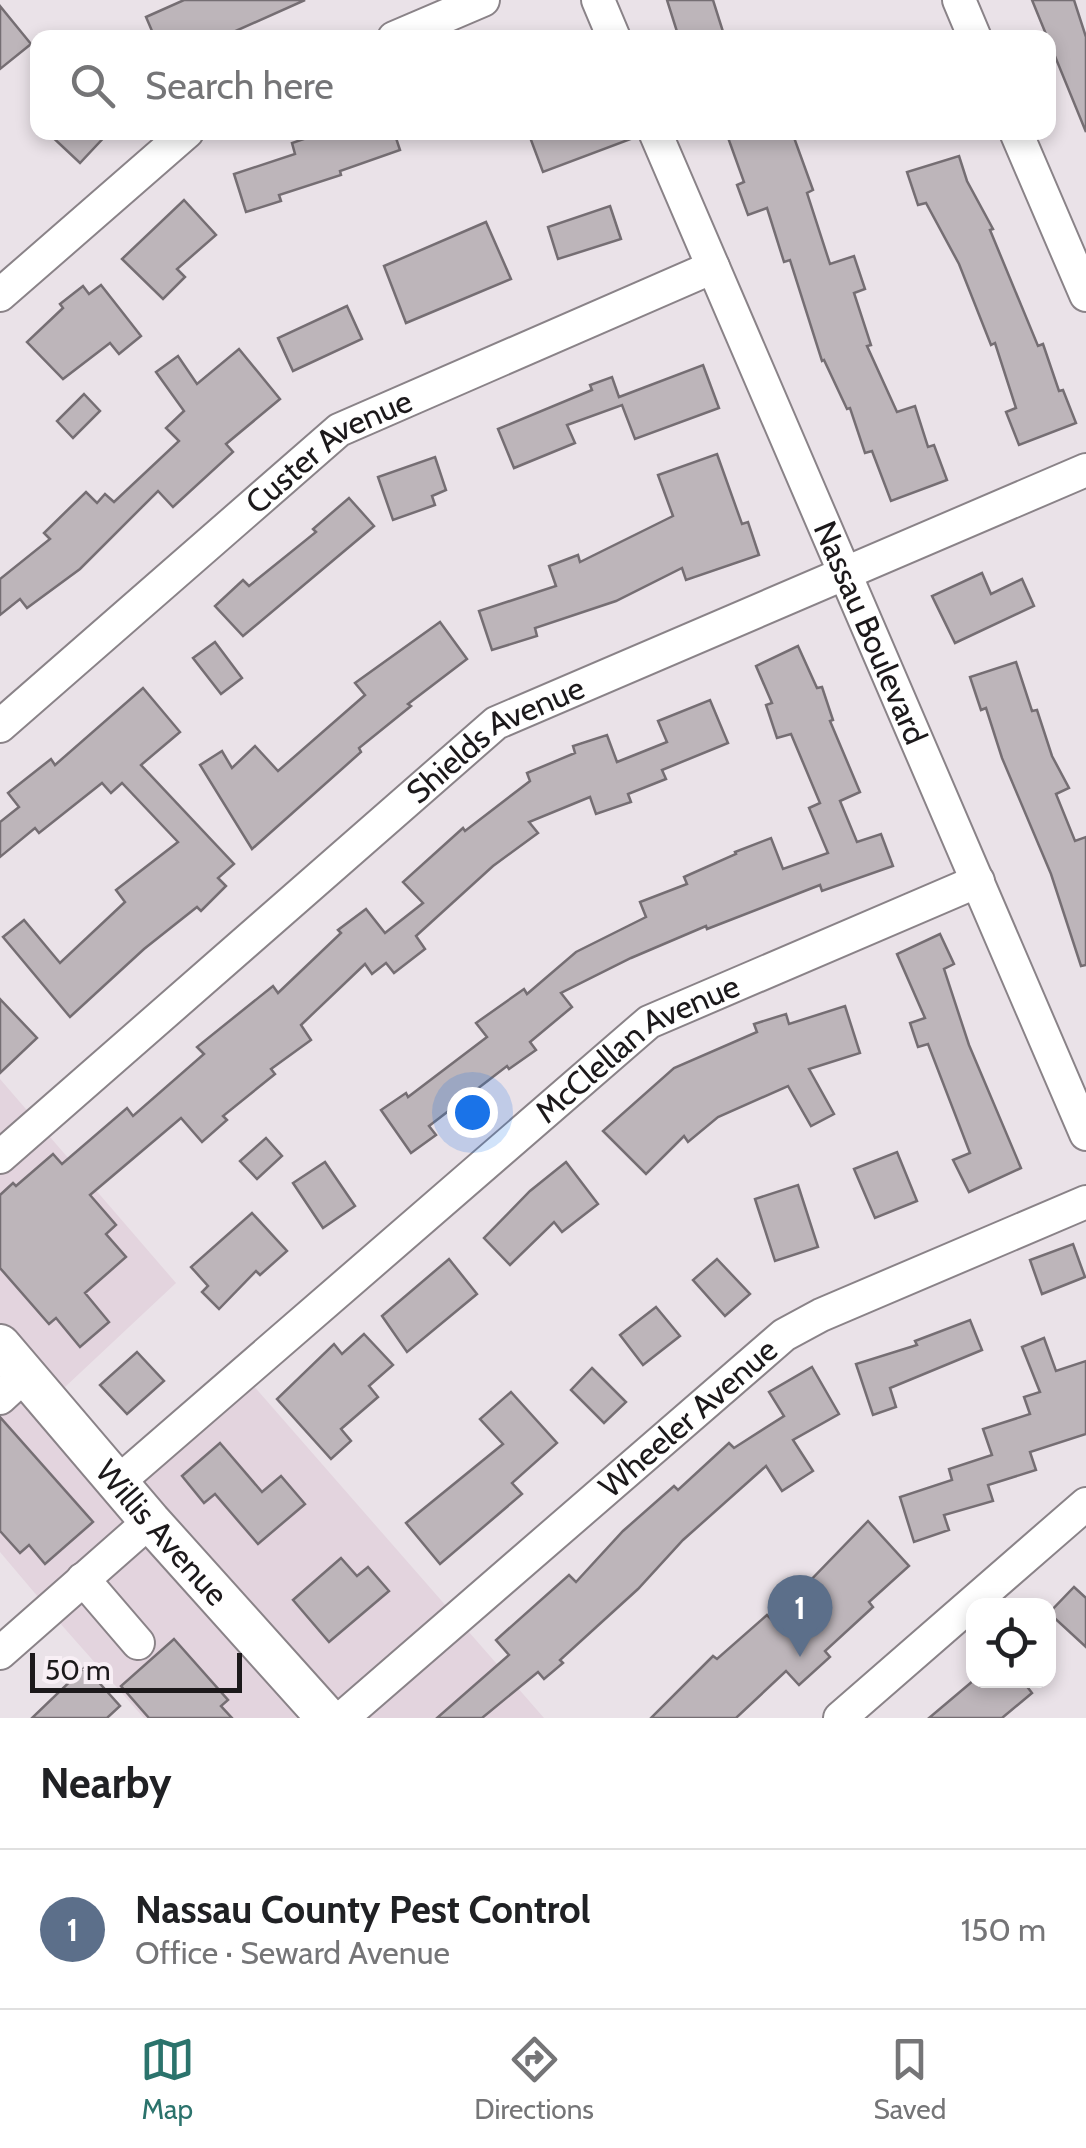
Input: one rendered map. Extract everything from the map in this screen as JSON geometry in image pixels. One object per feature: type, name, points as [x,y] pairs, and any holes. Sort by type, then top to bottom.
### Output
[{"type":"main road","name":"Willis Avenue","points":[[8,1373],[117,1483],[327,1718]]},
{"type":"street","points":[[413,30],[483,0]]},
{"type":"street","points":[[598,0],[611,30]]},
{"type":"street","points":[[959,0],[972,30]]},
{"type":"street","points":[[0,295],[178,140]]},
{"type":"street","name":"Nassau Boulevard","points":[[658,140],[1086,1134]]},
{"type":"street","points":[[1019,140],[1086,295]]},
{"type":"street","name":"Custer Avenue","points":[[0,726],[339,430],[713,267]]},
{"type":"street","name":"Shields Avenue","points":[[0,1157],[496,723],[1086,470]]},
{"type":"street","name":"McClellan Avenue","points":[[117,1483],[649,1022],[978,881]]},
{"type":"street","name":"Wheeler Avenue","points":[[342,1718],[784,1335],[1086,1202]]},
{"type":"street","points":[[840,1718],[1086,1504]]},
{"type":"street","points":[[0,1653],[150,1521]]},
{"type":"street","points":[[84,1580],[138,1643]]},
{"type":"shaded area","points":[[0,1079],[176,1283],[49,1402],[116,1481],[245,1376],[544,1718],[144,1718],[66,1630],[0,1552]]},
{"type":"building","points":[[184,0],[305,0],[238,30],[152,30],[146,17]]},
{"type":"building","points":[[667,0],[713,0],[722,30],[676,30]]},
{"type":"building","points":[[1032,0],[1074,0],[1086,37],[1086,132],[1056,59],[1056,30],[1044,30]]},
{"type":"building","points":[[0,6],[30,45],[0,69]]},
{"type":"building","points":[[56,140],[102,140],[80,163]]},
{"type":"building","points":[[397,140],[400,150],[279,195],[281,201],[246,212],[234,174],[295,154],[292,143]]},
{"type":"building","points":[[531,140],[628,140],[543,172]]},
{"type":"building","points":[[729,140],[795,140],[813,190],[807,193],[830,264],[854,256],[865,289],[854,293],[871,345],[867,346],[897,412],[915,406],[928,447],[934,445],[947,480],[891,501],[872,451],[865,453],[850,408],[847,409],[822,361],[790,260],[784,262],[767,208],[748,215],[737,185],[744,182]]},
{"type":"building","points":[[959,156],[967,181],[993,229],[990,230],[1038,346],[1043,344],[1059,391],[1063,390],[1076,423],[1019,445],[1006,412],[1016,408],[995,343],[991,345],[959,264],[926,203],[918,205],[907,172]]},
{"type":"building","points":[[184,200],[216,235],[177,269],[185,277],[163,299],[122,259]]},
{"type":"building","points":[[610,206],[621,239],[558,259],[548,227]]},
{"type":"building","points":[[486,222],[511,279],[406,323],[384,266]]},
{"type":"building","points":[[101,285],[141,336],[119,354],[110,343],[63,379],[27,342],[63,308],[60,304],[83,286],[89,294]]},
{"type":"building","points":[[347,306],[362,339],[293,371],[278,338]]},
{"type":"building","points":[[239,349],[280,399],[226,444],[233,452],[173,507],[158,491],[80,569],[27,608],[20,599],[0,615],[0,579],[50,539],[44,533],[86,492],[97,503],[105,494],[114,502],[179,441],[166,428],[184,411],[156,372],[178,356],[197,384]]},
{"type":"building","points":[[703,365],[719,408],[635,439],[622,405],[567,425],[575,443],[514,468],[498,429],[592,390],[590,385],[612,377],[619,397]]},
{"type":"building","points":[[84,394],[100,411],[73,438],[57,421]]},
{"type":"building","points":[[717,454],[742,524],[748,522],[759,555],[686,580],[682,568],[616,601],[535,628],[537,636],[492,650],[479,611],[556,586],[549,566],[578,555],[580,562],[673,516],[658,475]]},
{"type":"building","points":[[435,457],[446,490],[432,496],[435,505],[393,520],[378,477]]},
{"type":"building","points":[[349,498],[374,526],[243,636],[215,606],[243,580],[249,586],[316,532],[313,529]]},
{"type":"building","points":[[982,573],[991,594],[1022,579],[1034,606],[955,643],[932,596]]},
{"type":"building","points":[[440,622],[467,659],[408,704],[411,706],[359,748],[361,752],[252,849],[200,765],[222,751],[232,768],[255,746],[278,771],[365,695],[355,683]]},
{"type":"building","points":[[215,642],[242,678],[221,694],[193,658]]},
{"type":"building","points":[[798,646],[817,688],[822,687],[833,720],[830,721],[860,792],[840,801],[857,842],[881,834],[893,866],[822,891],[820,885],[707,929],[706,926],[561,993],[572,1007],[530,1042],[536,1050],[509,1069],[507,1066],[429,1126],[436,1135],[411,1153],[381,1110],[406,1093],[408,1097],[487,1037],[476,1023],[524,989],[527,994],[576,952],[646,917],[640,902],[687,884],[684,877],[771,838],[783,869],[828,853],[809,808],[820,803],[791,734],[777,738],[766,705],[772,703],[756,666]]},
{"type":"building","points":[[1016,662],[1032,711],[1037,710],[1052,756],[1069,788],[1056,794],[1075,841],[1086,837],[1086,965],[1081,966],[1051,874],[1002,758],[986,708],[981,710],[970,677]]},
{"type":"building","points":[[143,688],[180,732],[141,765],[234,864],[218,878],[226,886],[201,911],[197,907],[144,949],[70,1017],[3,937],[24,920],[60,963],[125,902],[116,890],[178,842],[122,783],[111,793],[102,783],[39,833],[35,828],[0,857],[0,822],[19,807],[8,793],[51,759],[55,765]]},
{"type":"building","points":[[710,700],[728,743],[662,770],[666,779],[628,794],[631,802],[596,814],[590,797],[529,822],[538,833],[493,866],[416,936],[425,949],[394,973],[386,963],[372,974],[365,964],[301,1025],[311,1040],[271,1069],[275,1074],[223,1116],[227,1120],[202,1142],[181,1118],[90,1195],[116,1225],[106,1234],[126,1257],[85,1293],[109,1322],[80,1347],[56,1318],[49,1324],[0,1268],[0,1195],[13,1183],[16,1186],[53,1154],[62,1164],[127,1108],[133,1116],[204,1054],[197,1047],[273,986],[278,993],[341,933],[338,930],[366,909],[385,933],[423,903],[403,882],[463,828],[465,831],[530,781],[527,773],[575,753],[573,746],[607,735],[617,762],[667,742],[658,721]]},
{"type":"building","points":[[940,934],[954,964],[944,969],[969,1045],[1021,1168],[969,1192],[953,1160],[970,1153],[928,1044],[918,1047],[910,1023],[925,1018],[897,954]]},
{"type":"building","points":[[0,999],[37,1038],[0,1073]]},
{"type":"building","points":[[845,1006],[860,1053],[809,1069],[834,1114],[811,1126],[788,1086],[718,1117],[688,1142],[684,1136],[646,1174],[603,1131],[674,1068],[757,1032],[754,1024],[786,1014],[789,1024]]},
{"type":"building","points":[[266,1138],[282,1156],[257,1179],[240,1161]]},
{"type":"building","points":[[897,1152],[917,1201],[875,1218],[854,1169]]},
{"type":"building","points":[[325,1162],[355,1206],[323,1228],[293,1183]]},
{"type":"building","points":[[566,1162],[598,1204],[562,1232],[554,1222],[510,1265],[484,1238],[530,1191]]},
{"type":"building","points":[[798,1185],[818,1247],[775,1261],[755,1199]]},
{"type":"building","points":[[252,1213],[287,1251],[260,1275],[256,1271],[219,1309],[202,1292],[208,1286],[191,1267]]},
{"type":"building","points":[[1073,1244],[1085,1277],[1042,1294],[1030,1260]]},
{"type":"building","points":[[449,1259],[477,1294],[407,1352],[382,1316]]},
{"type":"building","points":[[717,1259],[750,1294],[725,1316],[693,1280]]},
{"type":"building","points":[[656,1307],[680,1336],[643,1365],[620,1335]]},
{"type":"building","points":[[970,1320],[982,1350],[890,1388],[896,1407],[873,1415],[856,1364],[917,1345],[915,1341]]},
{"type":"building","points":[[364,1334],[393,1365],[369,1386],[378,1397],[341,1429],[351,1441],[331,1459],[277,1399],[334,1344],[342,1354]]},
{"type":"building","points":[[1044,1338],[1056,1371],[1086,1361],[1086,1434],[1030,1452],[1036,1470],[988,1485],[993,1501],[944,1515],[949,1530],[914,1542],[900,1497],[952,1480],[949,1469],[992,1455],[983,1429],[1030,1414],[1024,1397],[1040,1392],[1022,1347]]},
{"type":"building","points":[[137,1352],[164,1381],[127,1414],[100,1385]]},
{"type":"building","points":[[812,1367],[839,1414],[793,1440],[813,1471],[782,1491],[766,1466],[683,1540],[544,1679],[538,1672],[482,1718],[437,1718],[509,1655],[496,1640],[569,1575],[576,1582],[623,1531],[674,1486],[678,1490],[729,1443],[734,1448],[784,1416],[769,1392]]},
{"type":"building","points":[[592,1368],[626,1402],[604,1423],[571,1390]]},
{"type":"building","points":[[511,1392],[557,1443],[512,1483],[522,1494],[440,1564],[406,1523],[503,1444],[480,1419]]},
{"type":"building","points":[[0,1417],[93,1522],[45,1564],[29,1545],[20,1553],[0,1531]]},
{"type":"building","points":[[220,1443],[262,1492],[281,1476],[305,1504],[258,1544],[215,1494],[204,1503],[182,1476]]},
{"type":"building","points":[[868,1521],[909,1566],[869,1602],[873,1607],[825,1651],[830,1657],[799,1685],[786,1671],[736,1718],[651,1718],[713,1656],[717,1659],[767,1615],[772,1620]]},
{"type":"building","points":[[341,1558],[357,1576],[368,1567],[389,1591],[329,1642],[293,1600]]},
{"type":"building","points":[[1074,1587],[1086,1598],[1086,1647],[1056,1619],[1056,1606]]},
{"type":"building","points":[[174,1639],[228,1700],[221,1706],[232,1718],[149,1718],[121,1686]]},
{"type":"building","points":[[85,1667],[120,1706],[107,1718],[32,1718]]},
{"type":"building","points":[[966,1687],[1028,1688],[1032,1693],[1002,1718],[929,1718]]},
{"type":"place","name":"Nassau County Pest Control","points":[[800,1657]]}]
